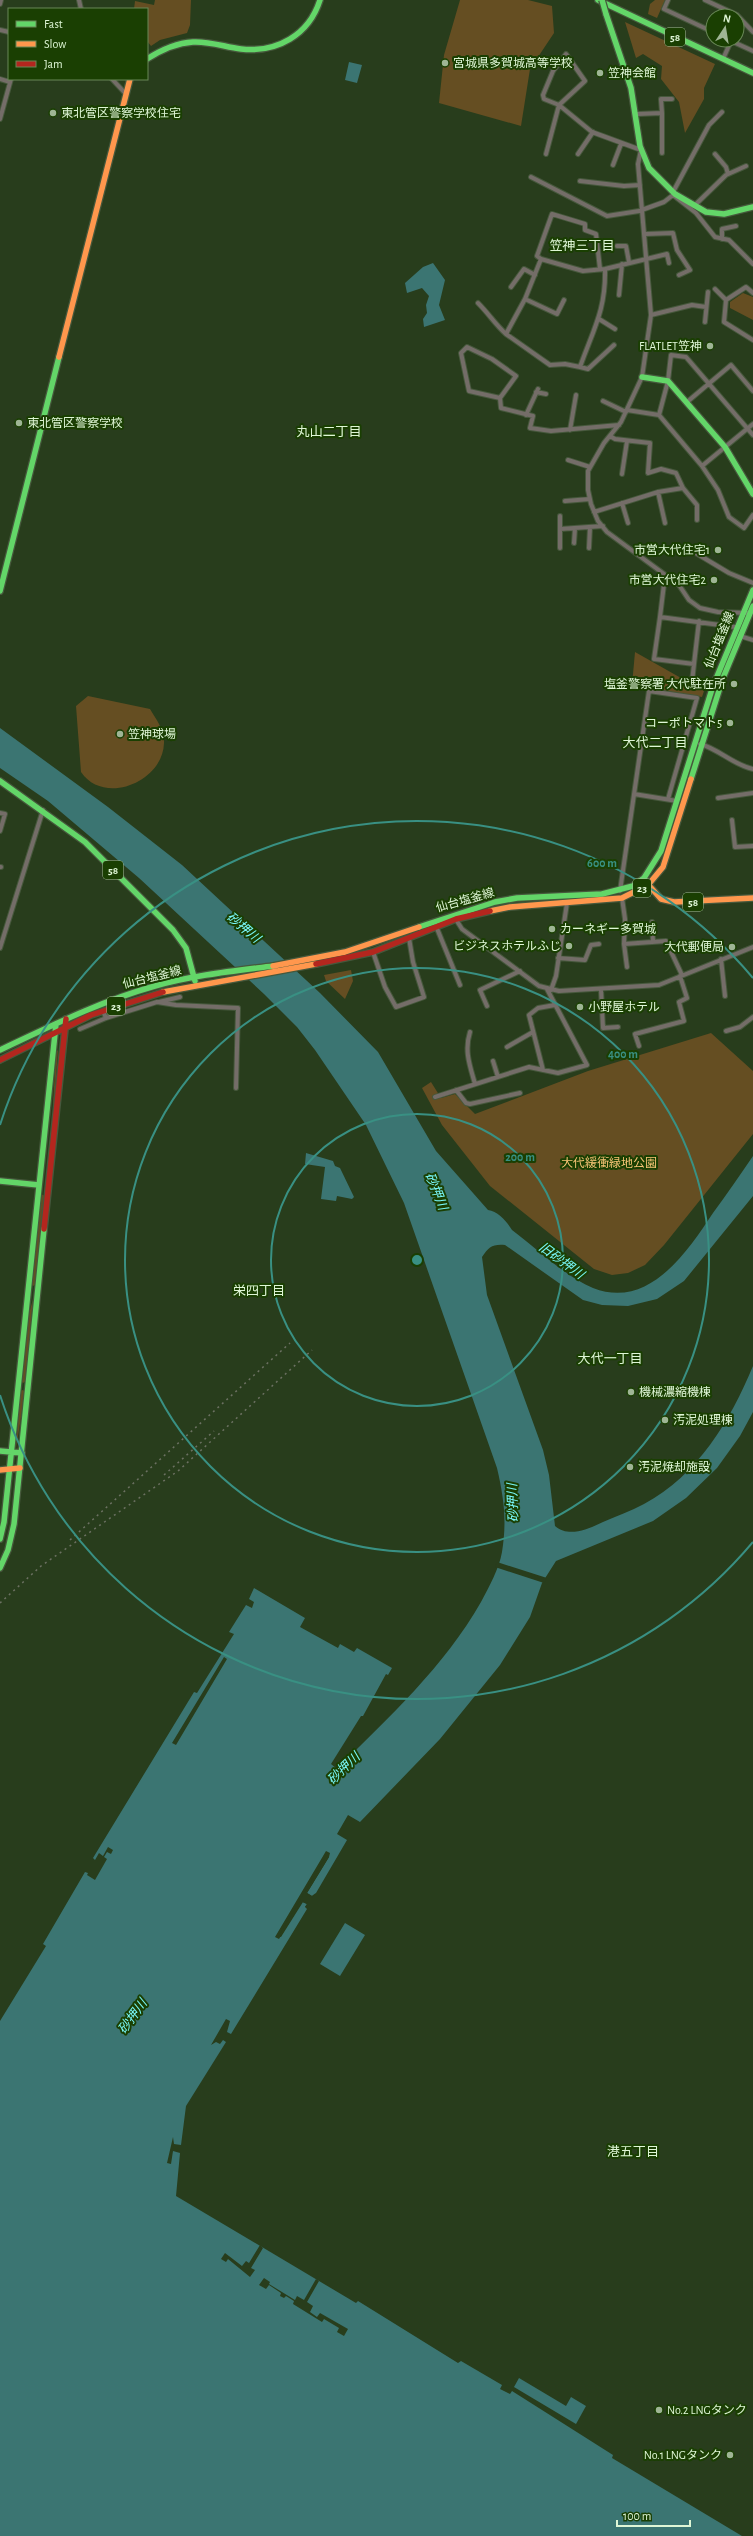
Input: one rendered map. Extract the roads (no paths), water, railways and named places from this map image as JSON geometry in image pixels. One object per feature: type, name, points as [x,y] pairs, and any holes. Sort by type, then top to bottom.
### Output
[{"type":"main road","points":[[148,58],[165,49],[191,42],[207,42],[259,50],[272,47],[291,40],[312,22],[320,0]]},
{"type":"main road","name":"58","points":[[598,0],[753,73]]},
{"type":"main road","points":[[602,0],[634,99],[641,150],[649,169],[673,193],[694,206],[713,214],[753,207]]},
{"type":"main road","points":[[0,591],[125,93],[130,80]]},
{"type":"main road","points":[[642,377],[668,381],[725,447],[753,494]]},
{"type":"main road","name":"仙台塩釜線","points":[[0,1050],[84,1010],[132,992],[194,978],[296,962],[368,946],[452,913],[512,899],[620,891],[643,879],[653,868],[661,851],[695,742],[735,626],[753,590]]},
{"type":"main road","name":"仙台塩釜線","points":[[0,1060],[103,1011],[145,996],[195,984],[302,967],[373,952],[436,926],[510,907],[622,898],[648,885],[663,867],[702,744],[739,636],[753,606]]},
{"type":"main road","name":"58","points":[[0,781],[43,810],[85,842],[173,930],[186,948],[195,984]]},
{"type":"main road","name":"58","points":[[643,879],[661,898],[674,902],[753,898]]},
{"type":"main road","points":[[0,1568],[8,1550],[14,1524],[66,1019]]},
{"type":"main road","points":[[0,1539],[9,1471],[56,1024]]},
{"type":"main road","points":[[0,1181],[38,1185]]},
{"type":"main road","points":[[0,1451],[22,1454]]},
{"type":"main road","points":[[0,1470],[9,1471],[20,1468]]},
{"type":"street","points":[[0,4],[1,0]]},
{"type":"street","points":[[668,0],[664,9],[705,28]]},
{"type":"street","points":[[705,0],[737,15],[753,32]]},
{"type":"street","points":[[722,59],[727,48]]},
{"type":"street","points":[[546,154],[559,105],[585,81],[566,54],[553,71],[543,95],[548,102],[559,105],[593,132],[621,144],[641,150],[638,158],[651,315],[642,377],[619,425],[590,467],[588,477],[590,499],[594,512],[603,526],[619,543],[679,585],[689,600],[700,608],[749,613]]},
{"type":"street","points":[[0,119],[11,80]]},
{"type":"street","points":[[114,80],[125,93]]},
{"type":"street","points":[[662,153],[662,113],[660,99],[672,99]]},
{"type":"street","points":[[531,177],[608,216],[643,209],[664,202],[673,193],[709,125],[722,112]]},
{"type":"street","points":[[636,114],[662,113]]},
{"type":"street","points":[[578,154],[593,132]]},
{"type":"street","points":[[612,165],[621,144]]},
{"type":"street","points":[[715,154],[726,167],[728,174]]},
{"type":"street","points":[[694,206],[706,192],[728,174],[746,166]]},
{"type":"street","points":[[580,181],[624,186],[640,185]]},
{"type":"street","points":[[673,193],[696,213],[715,237],[729,240],[752,262]]},
{"type":"street","points":[[600,269],[596,234],[585,230],[585,224],[552,214],[537,256],[541,259],[583,271],[605,269],[628,262],[667,254],[669,263]]},
{"type":"street","points":[[722,239],[722,229],[736,226]]},
{"type":"street","points":[[645,234],[673,233],[678,250],[690,270],[679,276]]},
{"type":"street","points":[[617,246],[626,246],[628,262]]},
{"type":"street","points":[[506,334],[525,299],[541,259]]},
{"type":"street","points":[[619,295],[622,264]]},
{"type":"street","points":[[511,287],[524,269],[535,275]]},
{"type":"street","points":[[580,367],[599,319],[605,290],[605,269]]},
{"type":"street","points":[[726,300],[746,287],[753,293]]},
{"type":"street","points":[[716,289],[726,300],[724,322],[753,340]]},
{"type":"street","points":[[705,322],[708,292]]},
{"type":"street","points":[[525,299],[557,314],[564,300]]},
{"type":"street","points":[[478,303],[491,316],[493,322],[506,334],[550,365],[565,364],[588,369],[614,345]]},
{"type":"street","points":[[651,315],[692,305],[706,307]]},
{"type":"street","points":[[599,319],[615,330]]},
{"type":"street","points":[[500,398],[469,391],[461,353],[467,347],[492,358],[516,376],[500,398],[501,408],[533,416],[530,428],[551,431],[619,425]]},
{"type":"street","points":[[659,415],[668,381],[672,355],[686,357],[753,435]]},
{"type":"street","points":[[687,402],[731,365],[753,391]]},
{"type":"street","points":[[526,415],[537,391],[546,394]]},
{"type":"street","points":[[570,430],[576,395]]},
{"type":"street","points":[[603,401],[627,411],[659,415],[702,466],[718,490],[729,517],[744,528],[753,515]]},
{"type":"street","points":[[702,466],[753,424]]},
{"type":"street","points":[[610,436],[614,439],[650,443],[648,473],[662,469],[676,473],[683,488],[697,506],[696,520]]},
{"type":"street","points":[[622,474],[627,441]]},
{"type":"street","points":[[568,460],[590,467]]},
{"type":"street","points":[[594,512],[658,492],[683,488]]},
{"type":"street","points":[[658,492],[665,523]]},
{"type":"street","points":[[565,501],[590,499]]},
{"type":"street","points":[[622,503],[628,523]]},
{"type":"street","points":[[560,516],[560,548]]},
{"type":"street","points":[[560,529],[603,526]]},
{"type":"street","points":[[589,548],[590,527]]},
{"type":"street","points":[[574,543],[575,528]]},
{"type":"street","points":[[689,549],[729,573],[753,583]]},
{"type":"street","points":[[664,584],[654,659],[694,664]]},
{"type":"street","points":[[660,617],[735,626]]},
{"type":"street","points":[[692,682],[699,621]]},
{"type":"street","points":[[739,636],[753,640]]},
{"type":"street","points":[[620,891],[649,691],[697,698],[668,799]]},
{"type":"street","points":[[695,742],[702,744],[742,767],[753,769]]},
{"type":"street","points":[[718,798],[753,793]]},
{"type":"street","points":[[634,794],[677,801]]},
{"type":"street","points":[[0,948],[43,810]]},
{"type":"street","points":[[0,812],[6,814],[0,832]]},
{"type":"street","points":[[732,820],[736,847],[753,846]]},
{"type":"street","points":[[622,898],[625,919],[624,944],[627,967]]},
{"type":"street","points":[[435,1097],[529,1067],[558,1073],[586,1066],[555,1005],[549,989],[556,976],[566,903]]},
{"type":"street","points":[[452,913],[462,929],[539,986],[549,989],[601,989],[659,986],[681,975],[753,947]]},
{"type":"street","points":[[652,922],[653,942]]},
{"type":"street","points":[[436,926],[460,985]]},
{"type":"street","points":[[0,928],[6,930]]},
{"type":"street","points":[[373,952],[385,987],[396,1007],[424,996],[413,962],[409,938]]},
{"type":"street","points":[[624,944],[666,941],[681,975],[687,998],[679,1002],[684,1021],[635,1034],[639,1046]]},
{"type":"street","points":[[558,958],[584,960],[591,945],[599,944]]},
{"type":"street","points":[[721,959],[726,996]]},
{"type":"street","points":[[487,1006],[480,990],[520,971]]},
{"type":"street","points":[[601,989],[603,1028],[618,1027]]},
{"type":"street","points":[[80,1029],[106,1018],[157,1002],[180,997]]},
{"type":"street","points":[[157,1002],[176,1005],[238,1008],[236,1088]]},
{"type":"street","points":[[543,1070],[530,1015],[538,1008],[555,1005]]},
{"type":"street","points":[[103,1011],[106,1018]]},
{"type":"street","points":[[726,1032],[740,1027],[753,1017]]},
{"type":"street","points":[[470,1032],[467,1042],[467,1056],[475,1084]]},
{"type":"street","points":[[507,1047],[533,1032]]},
{"type":"street","points":[[493,1061],[498,1077]]},
{"type":"street","points":[[456,1090],[466,1103],[470,1104],[520,1093]]},
{"type":"street","points":[[46,1119],[55,1120]]},
{"type":"street","points":[[38,1185],[48,1184]]},
{"type":"water","points":[[349,62],[362,65],[357,83],[345,80]]},
{"type":"water","points":[[433,263],[445,280],[439,305],[445,320],[424,327],[423,319],[427,313],[426,305],[429,296],[422,288],[407,293],[405,283],[423,267]]},
{"type":"water","name":"砂押川","points":[[0,728],[108,807],[182,865],[320,993],[378,1052],[436,1151],[488,1210],[499,1215],[505,1220],[512,1230],[572,1277],[593,1288],[613,1293],[632,1291],[649,1284],[678,1260],[691,1244],[753,1156],[753,1196],[684,1281],[657,1299],[628,1306],[602,1305],[583,1300],[505,1245],[491,1247],[482,1257],[487,1295],[543,1450],[549,1475],[555,1526],[560,1530],[572,1532],[585,1530],[644,1504],[681,1478],[710,1445],[723,1426],[744,1387],[753,1366],[753,1412],[740,1436],[717,1468],[686,1498],[653,1521],[556,1561],[542,1583],[530,1617],[500,1665],[440,1739],[360,1822],[348,1815],[337,1834],[347,1840],[316,1893],[312,1896],[307,1893],[329,1857],[327,1852],[276,1937],[281,1937],[303,1902],[307,1904],[305,1907],[307,1909],[231,2034],[227,2032],[230,2021],[226,2019],[211,2045],[216,2042],[220,2044],[223,2040],[226,2042],[186,2106],[181,2145],[174,2144],[173,2137],[167,2163],[171,2164],[173,2151],[180,2153],[176,2196],[356,2303],[358,2301],[458,2363],[461,2361],[502,2385],[500,2389],[510,2394],[512,2391],[613,2455],[612,2458],[742,2536],[0,2536],[0,2021],[46,1946],[43,1944],[85,1872],[95,1880],[107,1859],[104,1857],[107,1852],[111,1854],[113,1850],[108,1847],[103,1856],[99,1853],[95,1860],[93,1858],[194,1692],[197,1693],[234,1634],[229,1632],[246,1605],[252,1608],[254,1602],[249,1599],[254,1588],[305,1618],[300,1627],[338,1648],[340,1644],[354,1652],[357,1648],[392,1668],[388,1675],[386,1674],[363,1716],[361,1716],[331,1764],[337,1769],[415,1690],[433,1670],[466,1626],[481,1602],[499,1565],[504,1541],[504,1520],[503,1500],[497,1468],[404,1203],[366,1125],[315,1050],[297,1027],[264,994],[139,878],[48,801],[0,768]]},
{"type":"water","points":[[306,1153],[333,1161],[335,1166],[340,1168],[354,1197],[352,1199],[337,1196],[336,1201],[321,1199],[325,1167],[305,1164]]},
{"type":"water","points":[[345,1923],[365,1935],[340,1976],[320,1964]]},
{"type":"water","points":[[519,2378],[566,2406],[571,2397],[586,2406],[576,2424],[514,2387]]},
{"type":"railway","points":[[70,1540],[290,1343]]},
{"type":"railway","points":[[0,1603],[41,1566],[178,1471],[312,1350]]},
{"type":"railway","points":[[164,1475],[214,1431]]},
{"type":"place","name":"宮城県多賀城高等学校","points":[[445,63]]},
{"type":"place","name":"笠神会館","points":[[600,73]]},
{"type":"place","name":"東北管区警察学校住宅","points":[[53,113]]},
{"type":"place","name":"FLATLET笠神","points":[[710,346]]},
{"type":"place","name":"東北管区警察学校","points":[[19,423]]},
{"type":"place","name":"市営大代住宅1","points":[[718,550]]},
{"type":"place","name":"市営大代住宅2","points":[[714,580]]},
{"type":"place","name":"塩釜警察署 大代駐在所","points":[[734,684]]},
{"type":"place","name":"コーポトマト5","points":[[730,723]]},
{"type":"place","name":"笠神球場","points":[[120,734]]},
{"type":"place","name":"カーネギー多賀城","points":[[552,929]]},
{"type":"place","name":"ビジネスホテルふじ","points":[[569,946]]},
{"type":"place","name":"大代郵便局","points":[[732,947]]},
{"type":"place","name":"小野屋ホテル","points":[[580,1007]]},
{"type":"place","name":"機械濃縮機棟","points":[[631,1392]]},
{"type":"place","name":"汚泥処理棟","points":[[665,1420]]},
{"type":"place","name":"汚泥焼却施設","points":[[630,1467]]},
{"type":"place","name":"No.2 LNGタンク","points":[[659,2410]]},
{"type":"place","name":"No.1 LNGタンク","points":[[730,2455]]},
{"type":"district","name":"笠神三丁目","points":[[582,245]]},
{"type":"district","name":"丸山二丁目","points":[[329,431]]},
{"type":"district","name":"大代二丁目","points":[[655,742]]},
{"type":"district","name":"栄四丁目","points":[[259,1290]]},
{"type":"district","name":"大代一丁目","points":[[610,1358]]},
{"type":"district","name":"港五丁目","points":[[633,2151]]},
{"type":"park label","name":"大代緩衝緑地公園","points":[[609,1163]]},
{"type":"water label","name":"旧砂押川","points":[[562,1260]]}]
